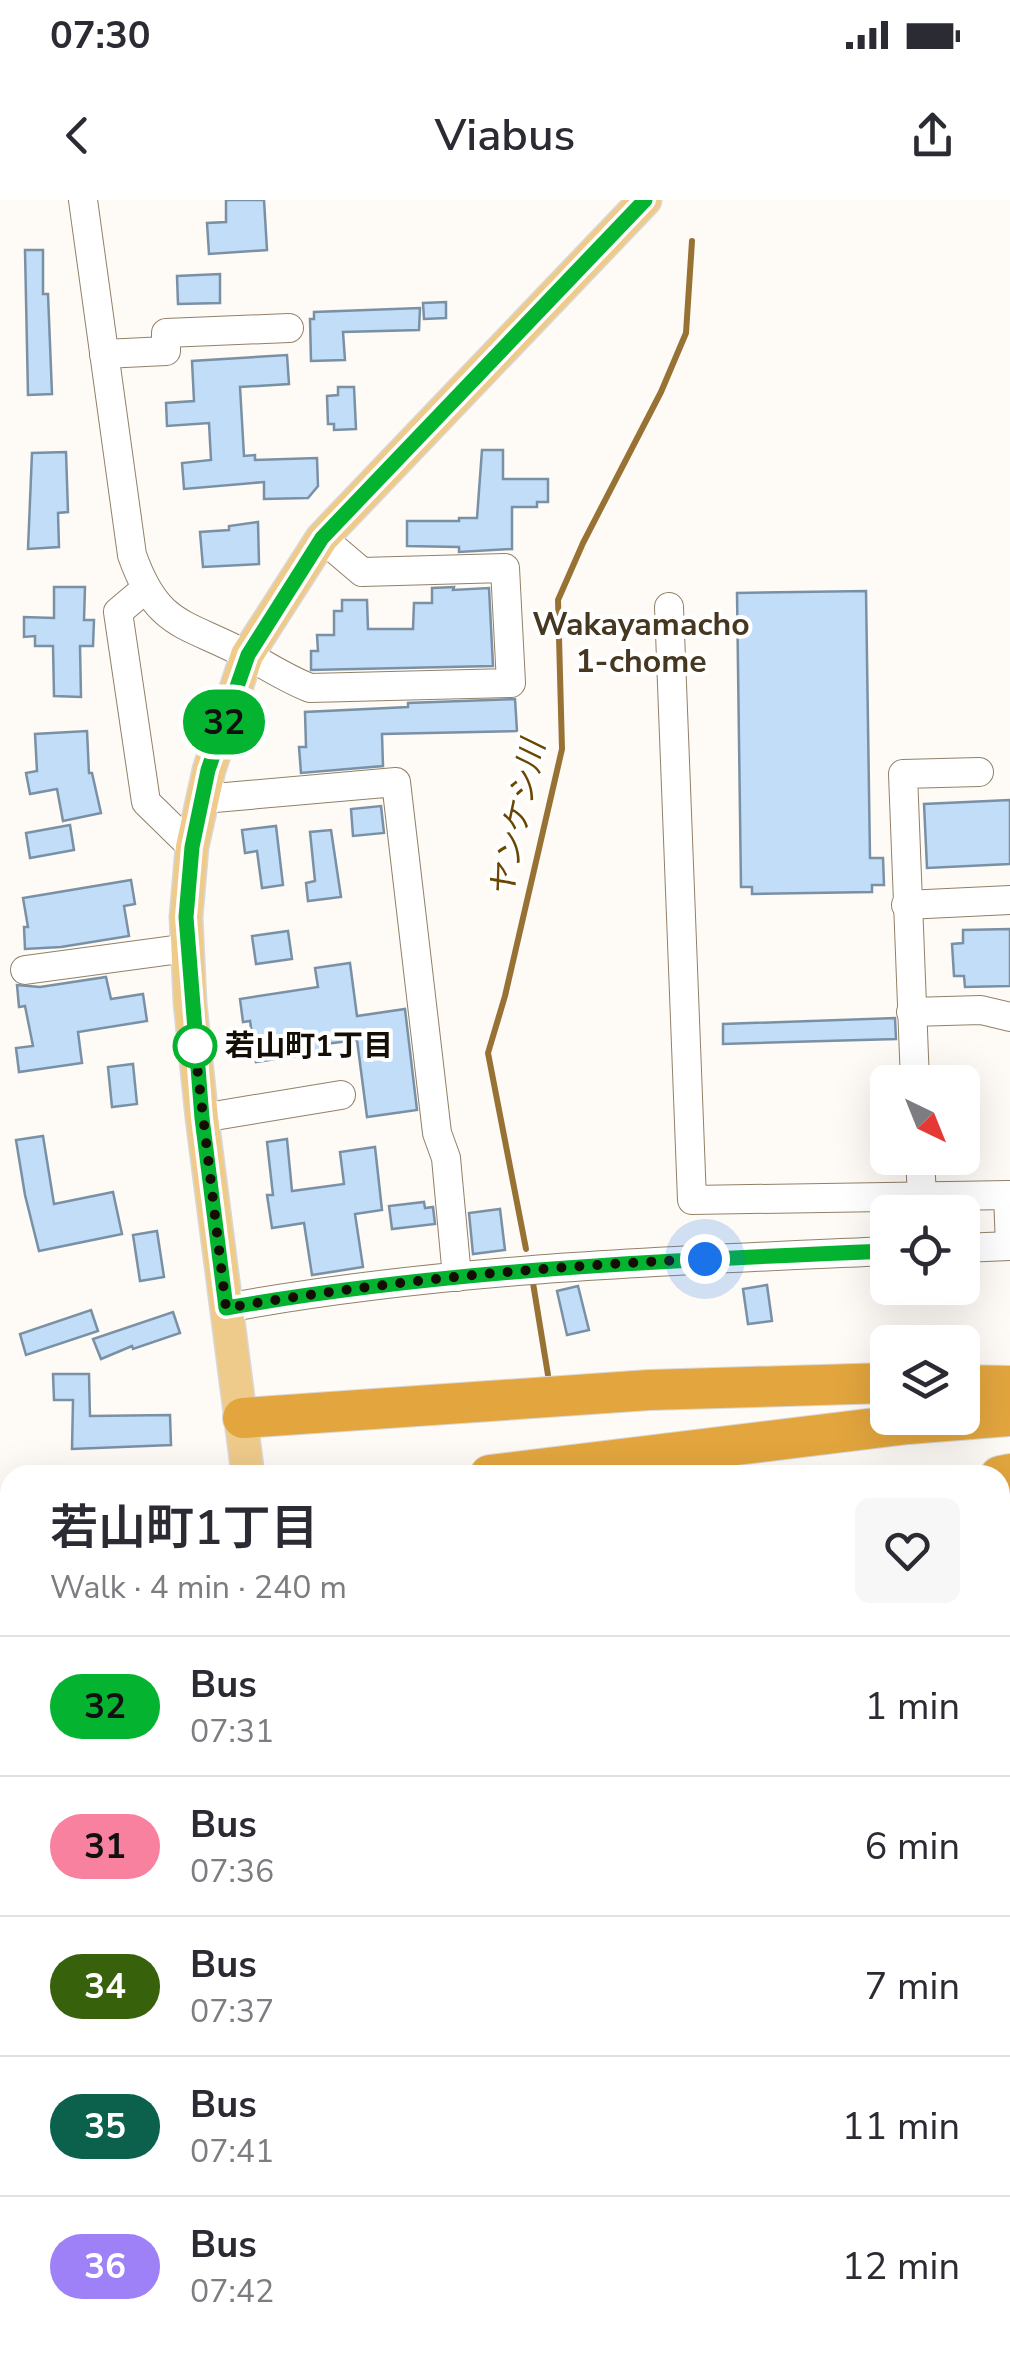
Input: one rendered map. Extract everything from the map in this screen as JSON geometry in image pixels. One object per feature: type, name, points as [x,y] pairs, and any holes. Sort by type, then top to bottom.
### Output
[{"type":"highway","points":[[243,1418],[649,1390],[870,1384]]},
{"type":"highway","points":[[980,1385],[1010,1386]]},
{"type":"highway","points":[[572,1465],[908,1424],[1010,1416]]},
{"type":"highway","points":[[758,1465],[906,1447],[1010,1440]]},
{"type":"main road","points":[[247,1465],[202,1118],[186,917],[192,847],[208,770],[248,655],[322,538],[645,200]]},
{"type":"street","points":[[83,200],[132,555],[144,590],[189,630],[310,688],[511,682],[506,568],[362,572],[322,538]]},
{"type":"street","points":[[104,354],[166,352],[166,333],[289,328]]},
{"type":"street","points":[[144,590],[118,612],[146,802],[192,847]]},
{"type":"street","points":[[669,607],[692,1200],[870,1197]]},
{"type":"street","points":[[914,1065],[903,774],[979,772]]},
{"type":"street","points":[[203,799],[396,782],[437,1133],[446,1158],[457,1277]]},
{"type":"street","points":[[906,905],[1010,900]]},
{"type":"street","points":[[25,970],[188,948]]},
{"type":"street","points":[[910,1012],[982,1010],[1010,1017]]},
{"type":"street","points":[[202,1118],[341,1094]]},
{"type":"street","points":[[966,1195],[1009,1194],[1010,1246],[980,1247]]},
{"type":"street","points":[[226,1308],[457,1277],[595,1264],[870,1252]]},
{"type":"building","points":[[226,200],[264,200],[267,250],[209,254],[207,223],[226,222]]},
{"type":"building","points":[[25,250],[43,250],[52,394],[28,395]]},
{"type":"building","points":[[220,274],[220,303],[178,304],[177,276]]},
{"type":"building","points":[[446,302],[446,318],[424,319],[423,303]]},
{"type":"building","points":[[420,308],[419,330],[343,332],[345,360],[311,361],[310,319],[314,319],[314,312]]},
{"type":"building","points":[[287,355],[289,384],[240,387],[244,456],[255,455],[255,460],[317,458],[318,486],[308,498],[264,499],[264,482],[184,489],[182,463],[211,460],[209,423],[167,426],[166,403],[194,401],[192,361]]},
{"type":"building","points":[[338,387],[354,387],[356,429],[334,430],[334,424],[328,424],[327,396],[338,395]]},
{"type":"building","points":[[482,450],[503,450],[503,479],[548,479],[548,502],[537,502],[537,507],[512,507],[512,549],[459,552],[459,547],[407,546],[407,521],[477,518]]},
{"type":"building","points":[[66,452],[68,512],[58,513],[59,547],[28,549],[32,453]]},
{"type":"building","points":[[258,522],[259,564],[203,567],[200,532]]},
{"type":"building","points":[[54,587],[85,587],[84,620],[94,620],[93,646],[80,646],[81,697],[54,696],[53,646],[35,646],[35,636],[24,637],[24,617],[54,618]]},
{"type":"building","points":[[454,587],[453,590],[489,588],[493,666],[311,670],[311,651],[318,651],[317,635],[334,635],[334,611],[342,611],[342,600],[367,600],[368,629],[413,629],[414,603],[432,603],[432,588]]},
{"type":"building","points":[[866,591],[870,858],[883,858],[884,885],[872,885],[872,892],[752,894],[752,887],[741,887],[737,593]]},
{"type":"building","points":[[515,699],[517,731],[382,734],[383,766],[301,773],[299,747],[306,747],[305,712]]},
{"type":"building","points":[[87,731],[89,773],[101,813],[63,821],[57,789],[30,794],[26,773],[37,771],[35,734]]},
{"type":"building","points":[[1010,800],[1010,864],[927,868],[924,804]]},
{"type":"building","points":[[381,806],[384,833],[353,836],[351,809]]},
{"type":"building","points":[[70,825],[74,850],[30,858],[26,833]]},
{"type":"building","points":[[276,826],[283,885],[262,888],[257,851],[245,853],[242,830]]},
{"type":"building","points":[[331,830],[341,897],[308,901],[306,883],[315,881],[310,832]]},
{"type":"building","points":[[131,880],[135,904],[124,906],[129,936],[25,949],[24,927],[28,927],[23,898]]},
{"type":"building","points":[[1010,929],[1010,986],[965,987],[964,976],[954,976],[952,944],[963,943],[963,930]]},
{"type":"building","points":[[288,931],[292,959],[256,964],[252,936]]},
{"type":"building","points":[[350,963],[357,1016],[405,1009],[417,1110],[367,1117],[357,1040],[325,1044],[326,1051],[256,1062],[250,1021],[243,1022],[240,999],[318,987],[315,968]]},
{"type":"building","points":[[106,977],[111,999],[143,994],[147,1021],[78,1032],[82,1063],[19,1072],[16,1048],[33,1046],[25,1006],[19,1007],[17,985],[40,987]]},
{"type":"building","points":[[895,1018],[896,1039],[723,1044],[723,1024]]},
{"type":"building","points":[[133,1064],[137,1104],[112,1107],[108,1067]]},
{"type":"building","points":[[43,1136],[54,1204],[113,1192],[122,1234],[39,1251],[16,1140]]},
{"type":"building","points":[[287,1139],[292,1191],[344,1184],[340,1152],[375,1147],[382,1210],[355,1214],[363,1267],[312,1275],[304,1223],[272,1228],[267,1195],[273,1195],[267,1142]]},
{"type":"building","points":[[424,1202],[425,1208],[433,1207],[435,1224],[392,1229],[389,1206]]},
{"type":"building","points":[[500,1209],[505,1250],[473,1254],[469,1213]]},
{"type":"building","points":[[157,1231],[164,1277],[140,1281],[133,1235]]},
{"type":"building","points":[[767,1285],[772,1321],[748,1324],[743,1289]]},
{"type":"building","points":[[578,1286],[589,1330],[567,1335],[557,1291]]},
{"type":"building","points":[[91,1310],[98,1331],[26,1355],[20,1334]]},
{"type":"building","points":[[173,1312],[180,1333],[101,1359],[93,1339]]},
{"type":"building","points":[[53,1374],[89,1374],[90,1416],[170,1415],[171,1445],[72,1449],[73,1400],[54,1400]]},
{"type":"waterway","name":"ヤンケシ川","points":[[526,1249],[488,1053],[505,996],[562,749],[558,600],[686,333],[692,241]]},
{"type":"waterway","name":"ヤンケシ川","points":[[533,1283],[548,1375]]},
{"type":"bus line","name":"32","points":[[645,200],[322,538],[266,621],[234,692],[208,770],[192,847],[186,917],[190,1003],[226,1308],[457,1277],[595,1264],[870,1252]]},
{"type":"place","name":"若山町1丁目","points":[[195,1046]]},
{"type":"district","name":"Wakayamacho 1-chome","points":[[641,642]]},
{"type":"route","points":[[195,1046],[194,1041],[226,1308],[457,1277],[705,1259]]}]
